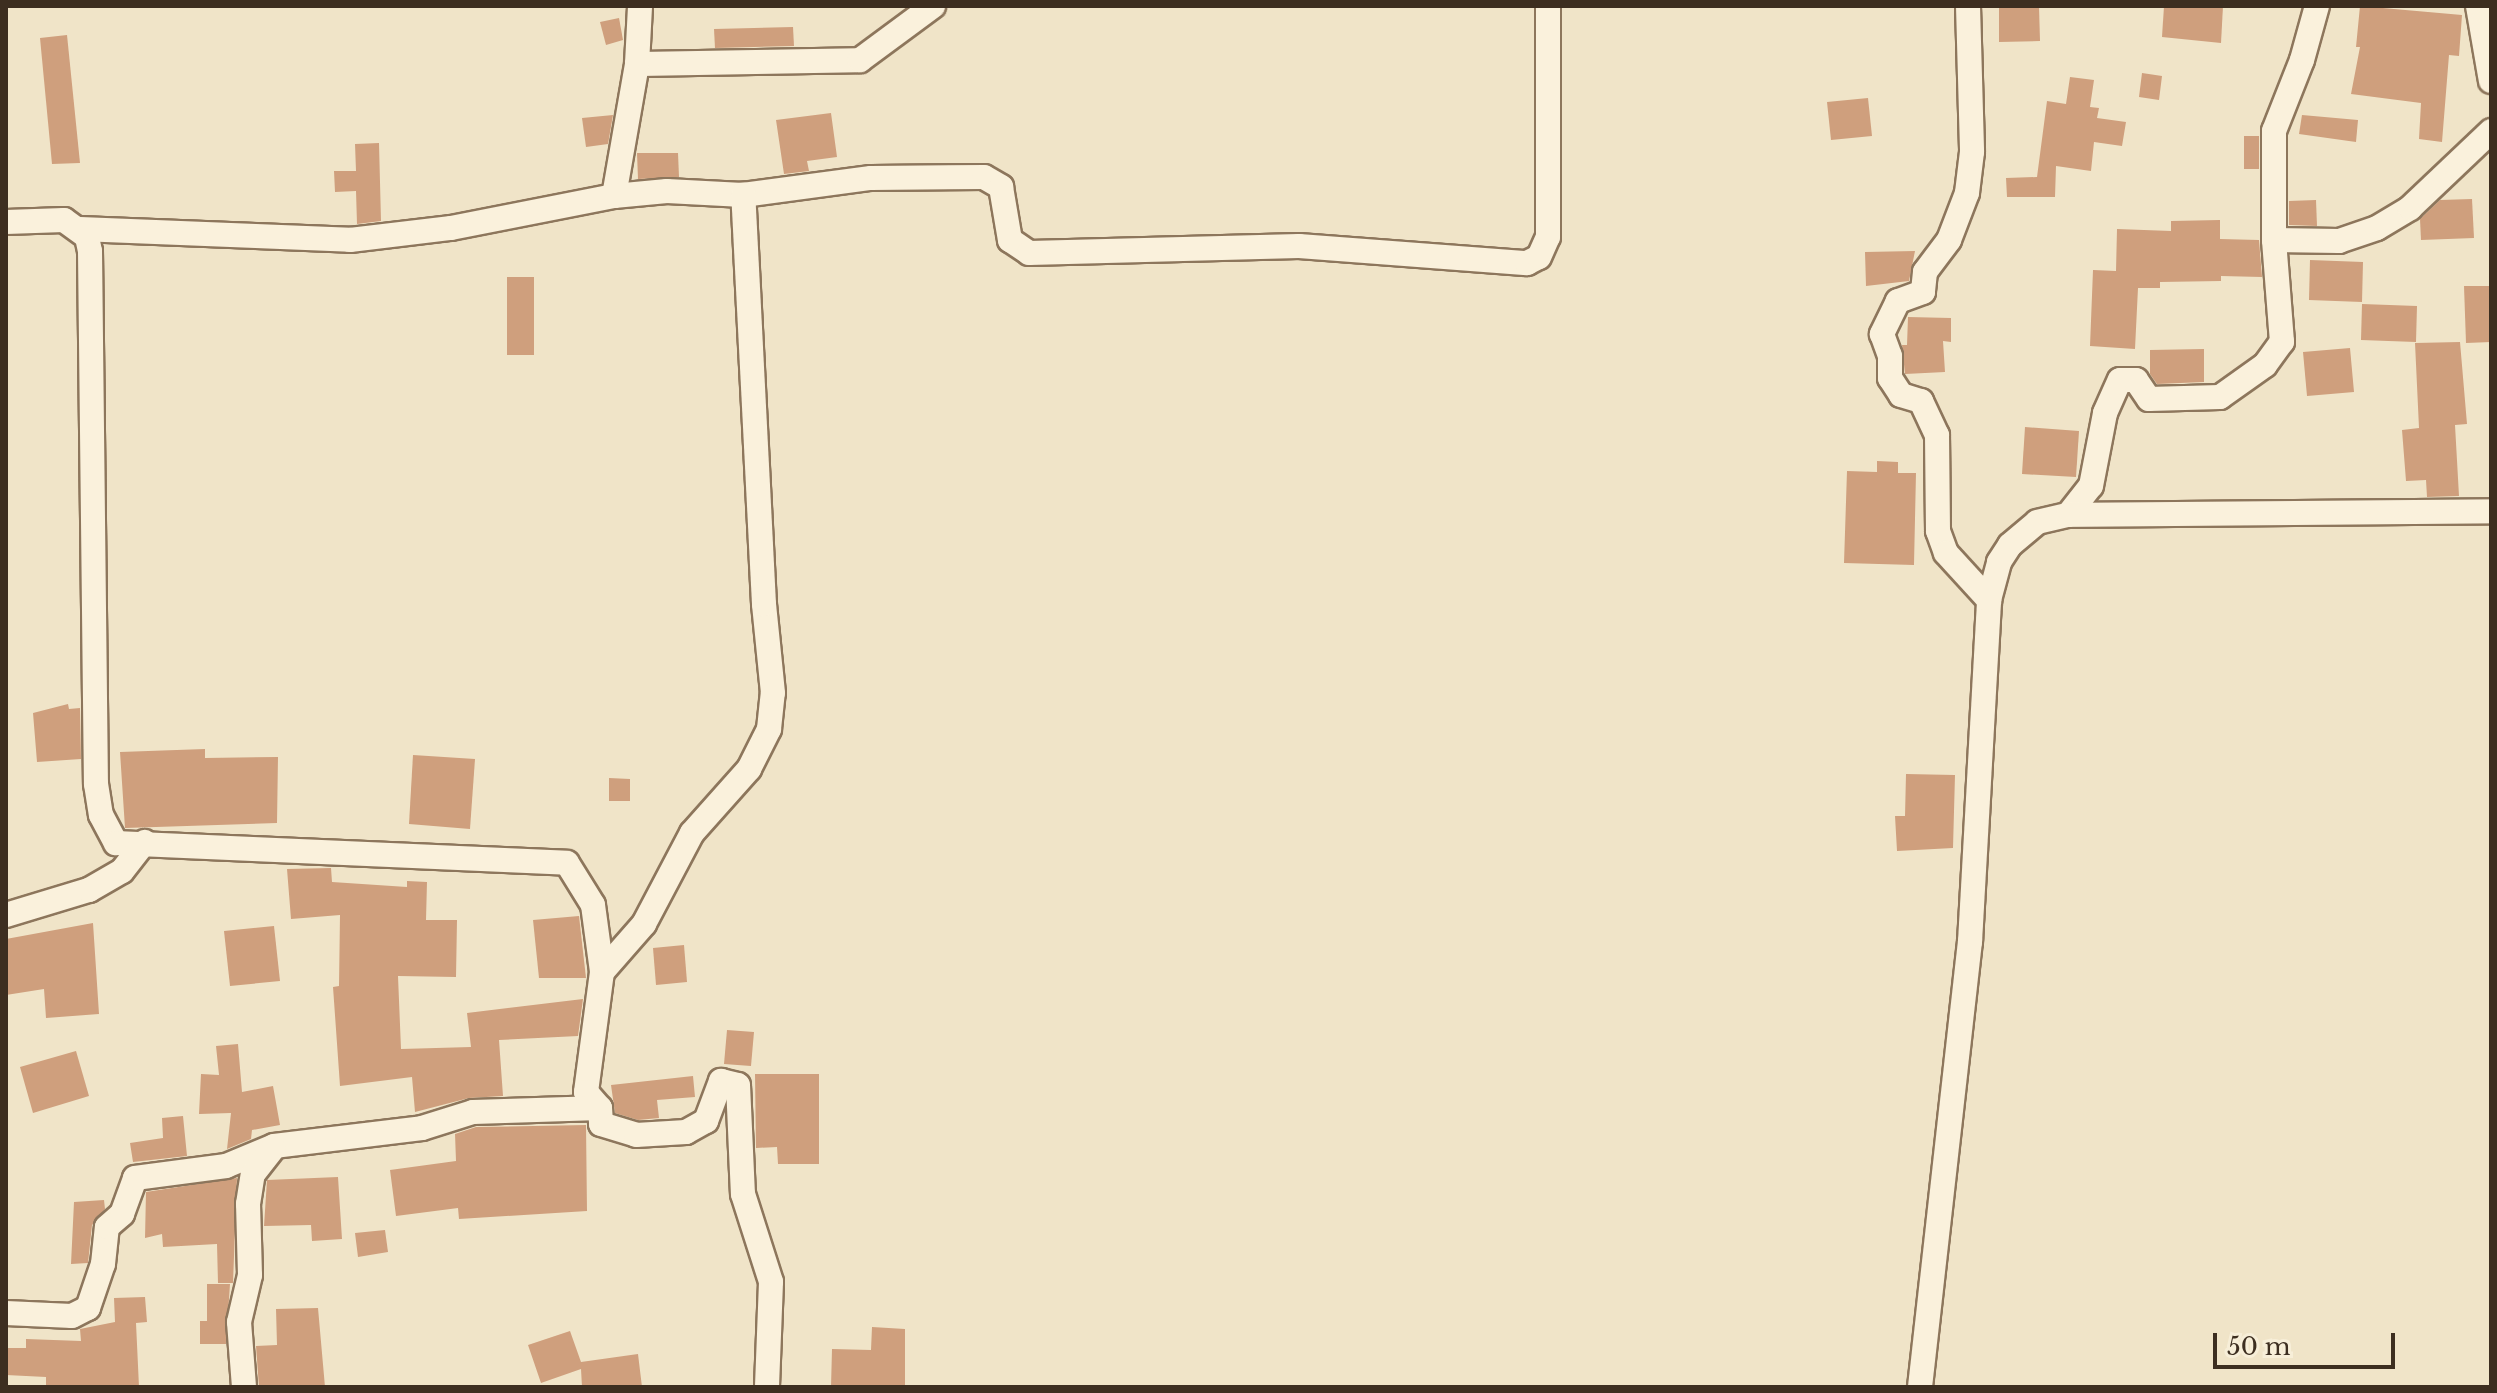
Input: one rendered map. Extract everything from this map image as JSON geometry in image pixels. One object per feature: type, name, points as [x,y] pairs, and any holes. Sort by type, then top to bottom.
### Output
[{"type":"street","points":[[614,196],[637,64],[640,6]]},
{"type":"street","points":[[637,64],[860,60],[933,6]]},
{"type":"street","points":[[6,222],[51,218],[80,229],[350,240],[451,228],[614,196],[667,191],[743,195],[871,178],[984,177],[1001,187],[1010,240],[1029,253],[1299,246],[1527,263],[1539,257],[1548,237],[1548,6]]},
{"type":"street","points":[[1968,6],[1972,152],[1967,193],[1949,240],[1925,272],[1923,292],[1898,301],[1882,334],[1890,356],[1890,378],[1901,395],[1921,401],[1937,435],[1938,531],[1946,553],[1989,600]]},
{"type":"street","points":[[2068,515],[2091,486],[2105,413],[2120,380],[2136,380],[2149,399],[2220,397],[2275,354],[2284,333],[2274,240],[2274,131],[2317,6]]},
{"type":"street","points":[[2478,6],[2491,81]]},
{"type":"street","points":[[2274,240],[2339,241],[2377,228],[2410,208],[2491,131]]},
{"type":"street","points":[[602,972],[644,924],[692,833],[749,769],[769,729],[773,693],[764,604],[743,195]]},
{"type":"street","points":[[80,229],[90,251],[96,784],[101,815],[116,843],[145,842],[213,851],[567,863],[593,905],[602,972],[586,1092],[600,1108],[601,1124],[610,1130],[636,1135],[686,1132],[706,1121],[721,1081],[738,1085],[743,1194],[771,1282],[767,1387]]},
{"type":"street","points":[[1920,1387],[1970,942],[1989,600],[1999,562],[2010,545],[2037,522],[2068,515],[2491,511]]},
{"type":"street","points":[[6,915],[89,890],[122,871],[145,842]]},
{"type":"street","points":[[6,1313],[72,1316],[88,1308],[103,1264],[107,1227],[122,1214],[135,1178],[226,1166],[274,1146],[422,1128],[473,1112],[600,1108]]},
{"type":"street","points":[[244,1387],[239,1322],[250,1275],[248,1204],[253,1174],[274,1146]]},
{"type":"building","points":[[1999,6],[2039,6],[2040,41],[1999,42]]},
{"type":"building","points":[[2164,6],[2223,6],[2221,43],[2162,37]]},
{"type":"building","points":[[2360,6],[2462,15],[2459,56],[2449,55],[2442,142],[2419,139],[2421,103],[2351,94],[2360,47],[2356,47]]},
{"type":"building","points":[[619,18],[623,40],[606,45],[600,22]]},
{"type":"building","points":[[793,27],[794,46],[715,48],[714,29]]},
{"type":"building","points":[[67,35],[80,163],[52,164],[40,38]]},
{"type":"building","points":[[2142,73],[2162,76],[2159,100],[2139,97]]},
{"type":"building","points":[[2070,77],[2094,80],[2090,107],[2099,108],[2097,118],[2126,122],[2122,146],[2094,142],[2091,171],[2056,166],[2055,197],[2007,197],[2006,178],[2037,177],[2047,101],[2066,104]]},
{"type":"building","points":[[1868,98],[1872,136],[1831,140],[1827,102]]},
{"type":"building","points":[[831,113],[837,157],[807,161],[809,171],[784,174],[776,120]]},
{"type":"building","points":[[613,115],[608,144],[586,147],[582,118]]},
{"type":"building","points":[[2302,115],[2358,120],[2356,142],[2299,134]]},
{"type":"building","points":[[2244,136],[2259,136],[2259,169],[2244,169]]},
{"type":"building","points":[[379,143],[381,221],[357,224],[356,191],[335,192],[334,171],[356,171],[355,144]]},
{"type":"building","points":[[637,153],[678,153],[679,177],[638,179]]},
{"type":"building","points":[[2472,199],[2474,238],[2421,240],[2420,219],[2440,200]]},
{"type":"building","points":[[2316,200],[2317,226],[2289,225],[2289,201]]},
{"type":"building","points":[[2220,220],[2220,239],[2259,240],[2262,277],[2221,276],[2221,281],[2160,282],[2160,288],[2138,288],[2135,349],[2090,346],[2093,270],[2116,271],[2117,229],[2171,231],[2171,221]]},
{"type":"building","points":[[1915,251],[1909,281],[1866,286],[1865,252]]},
{"type":"building","points":[[2310,260],[2363,262],[2362,302],[2309,300]]},
{"type":"building","points":[[507,277],[534,277],[534,355],[507,355]]},
{"type":"building","points":[[2464,286],[2491,286],[2491,342],[2466,343]]},
{"type":"building","points":[[2362,304],[2417,306],[2416,342],[2361,340]]},
{"type":"building","points":[[1908,317],[1951,318],[1951,342],[1943,341],[1945,372],[1905,374],[1902,345],[1907,345]]},
{"type":"building","points":[[2460,342],[2467,424],[2455,425],[2459,496],[2427,497],[2426,480],[2406,481],[2402,430],[2419,428],[2415,343]]},
{"type":"building","points":[[2350,348],[2354,392],[2307,396],[2303,352]]},
{"type":"building","points":[[2204,349],[2204,382],[2157,384],[2150,374],[2150,350]]},
{"type":"building","points":[[2025,427],[2079,431],[2076,477],[2022,474]]},
{"type":"building","points":[[1877,461],[1898,462],[1898,473],[1916,473],[1914,565],[1844,563],[1847,471],[1877,472]]},
{"type":"building","points":[[68,704],[69,709],[80,708],[81,759],[37,762],[33,713]]},
{"type":"building","points":[[205,749],[205,758],[278,757],[277,823],[125,828],[120,752]]},
{"type":"building","points":[[413,755],[475,759],[470,829],[409,824]]},
{"type":"building","points":[[1906,774],[1955,775],[1953,848],[1897,851],[1895,816],[1905,816]]},
{"type":"building","points":[[609,778],[630,779],[630,801],[609,801]]},
{"type":"building","points":[[331,868],[332,882],[407,887],[407,881],[427,882],[426,920],[457,920],[456,977],[398,976],[401,1049],[471,1047],[467,1013],[583,999],[578,1036],[499,1040],[503,1096],[469,1098],[415,1112],[412,1077],[340,1086],[333,987],[339,986],[340,915],[291,919],[287,869]]},
{"type":"building","points":[[579,916],[586,978],[539,978],[533,920]]},
{"type":"building","points":[[93,923],[99,1014],[46,1018],[44,989],[6,995],[6,939]]},
{"type":"building","points":[[274,926],[280,981],[230,986],[224,931]]},
{"type":"building","points":[[684,945],[687,982],[656,985],[653,948]]},
{"type":"building","points":[[727,1030],[754,1032],[751,1066],[724,1064]]},
{"type":"building","points":[[238,1044],[242,1092],[273,1086],[280,1125],[252,1130],[251,1139],[227,1149],[231,1113],[199,1114],[201,1074],[219,1075],[216,1046]]},
{"type":"building","points":[[76,1051],[89,1096],[33,1113],[20,1067]]},
{"type":"building","points":[[755,1074],[819,1074],[819,1164],[778,1164],[777,1147],[756,1148]]},
{"type":"building","points":[[693,1076],[695,1097],[657,1100],[659,1118],[638,1120],[615,1113],[611,1085]]},
{"type":"building","points":[[183,1116],[187,1156],[133,1162],[130,1143],[163,1138],[162,1118]]},
{"type":"building","points":[[586,1125],[587,1211],[459,1219],[458,1208],[396,1216],[390,1170],[456,1161],[455,1134],[476,1127]]},
{"type":"building","points":[[338,1177],[342,1239],[312,1241],[311,1225],[264,1226],[267,1180]]},
{"type":"building","points":[[237,1178],[233,1283],[218,1283],[217,1244],[163,1247],[162,1234],[145,1238],[146,1192]]},
{"type":"building","points":[[104,1200],[105,1209],[92,1225],[88,1263],[71,1264],[74,1202]]},
{"type":"building","points":[[385,1230],[388,1252],[358,1257],[355,1233]]},
{"type":"building","points":[[207,1284],[230,1284],[226,1344],[200,1344],[200,1321],[207,1321]]},
{"type":"building","points":[[145,1297],[147,1322],[136,1323],[139,1387],[46,1387],[46,1377],[6,1375],[6,1348],[26,1348],[26,1339],[81,1341],[80,1329],[115,1322],[114,1298]]},
{"type":"building","points":[[318,1308],[325,1387],[259,1387],[256,1346],[277,1345],[276,1309]]},
{"type":"building","points":[[872,1327],[905,1329],[905,1387],[831,1387],[832,1349],[871,1350]]},
{"type":"building","points":[[570,1331],[581,1362],[638,1354],[642,1387],[582,1387],[581,1369],[541,1383],[528,1345]]}]
